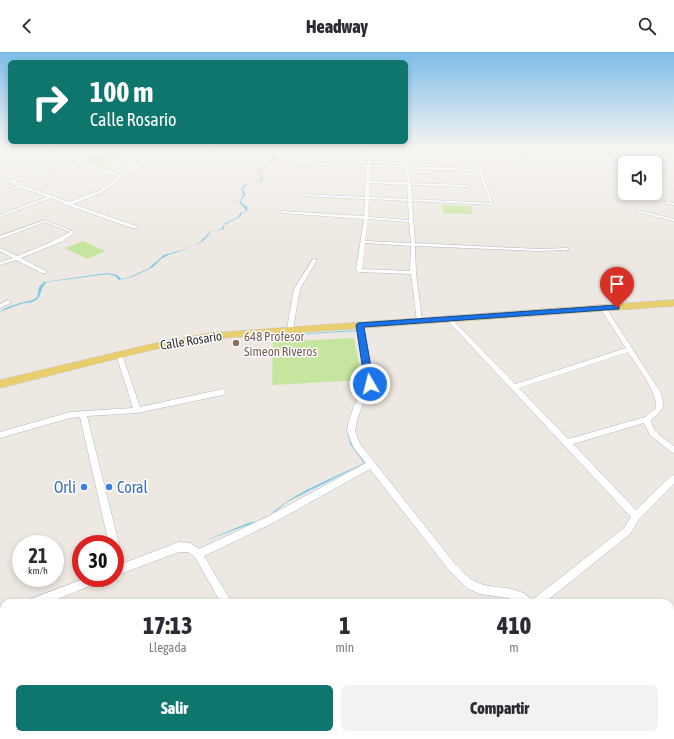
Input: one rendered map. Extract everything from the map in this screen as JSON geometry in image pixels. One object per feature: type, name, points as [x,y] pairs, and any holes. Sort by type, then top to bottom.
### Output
[{"type":"main road","name":"Calle Rosario","points":[[0,384],[118,354],[195,338],[290,329],[674,303]]},
{"type":"street","points":[[68,204],[100,192],[118,180]]},
{"type":"street","points":[[408,180],[413,245],[413,273],[419,321]]},
{"type":"street","points":[[302,195],[492,204],[484,180]]},
{"type":"street","points":[[14,181],[21,186],[134,227]]},
{"type":"street","points":[[413,273],[360,271],[366,219],[367,182],[468,186]]},
{"type":"street","points":[[0,194],[21,186]]},
{"type":"street","points":[[0,216],[50,197]]},
{"type":"street","points":[[666,202],[674,204]]},
{"type":"street","points":[[638,211],[674,220]]},
{"type":"street","points":[[282,212],[410,221]]},
{"type":"street","points":[[0,238],[45,221],[73,232],[70,235],[0,264]]},
{"type":"street","points":[[363,242],[538,250],[567,249]]},
{"type":"street","points":[[0,250],[44,272]]},
{"type":"street","points":[[290,329],[296,289],[315,260]]},
{"type":"street","points":[[0,306],[8,302]]},
{"type":"street","points":[[567,443],[647,419],[659,409],[660,398],[603,308]]},
{"type":"street","points":[[449,319],[608,484],[636,516]]},
{"type":"street","points":[[360,325],[370,384],[358,406],[353,420],[351,431],[357,446],[452,567],[472,585],[481,588],[507,591],[525,599]]},
{"type":"street","points":[[514,387],[630,349]]},
{"type":"street","points":[[118,354],[137,410]]},
{"type":"street","points":[[0,435],[70,415],[137,410],[223,392]]},
{"type":"street","points":[[83,414],[112,535]]},
{"type":"street","points":[[647,419],[646,423],[651,430],[674,450]]},
{"type":"street","points":[[198,554],[270,520],[372,464]]},
{"type":"street","points":[[541,599],[627,531],[636,516],[674,479]]},
{"type":"street","points":[[124,568],[179,547],[190,548],[198,554],[225,599]]},
{"type":"street","points":[[45,599],[76,587]]},
{"type":"green space","points":[[442,205],[471,206],[473,214],[443,213]]},
{"type":"green space","points":[[83,241],[105,251],[87,259],[65,248]]},
{"type":"green space","points":[[354,338],[362,380],[272,385],[273,342]]},
{"type":"water","points":[[250,183],[243,188],[246,195],[241,200],[248,210],[242,213],[240,217],[224,225],[224,229],[211,232],[203,241],[192,247],[200,242],[210,232],[222,229],[224,224],[238,217],[240,213],[245,211],[239,202],[243,195],[241,189],[245,184]]},
{"type":"water","points":[[192,247],[168,255],[161,259],[153,267],[132,277],[119,280],[115,276],[108,274],[47,282],[43,286],[36,300],[23,303],[0,312],[5,308],[33,300],[37,297],[39,287],[44,282],[107,273],[117,275],[121,279],[130,277],[149,268],[164,255]]},
{"type":"water","points":[[359,330],[367,384],[359,331],[206,340]]},
{"type":"water","points":[[367,384],[367,385],[353,415],[357,403]]},
{"type":"water","points":[[350,422],[348,434],[349,439],[356,452],[365,463],[287,502],[276,511],[268,515],[286,502],[304,491],[364,463],[350,444],[347,432]]},
{"type":"water","points":[[257,521],[253,523],[202,542],[248,523]]},
{"type":"place","name":"648 Profesor Simeon Riveros","points":[[236,343]]},
{"type":"place","name":"Orli","points":[[84,487]]},
{"type":"place","name":"Coral","points":[[109,487]]},
{"type":"route","points":[[370,384],[360,325],[617,308]]}]
